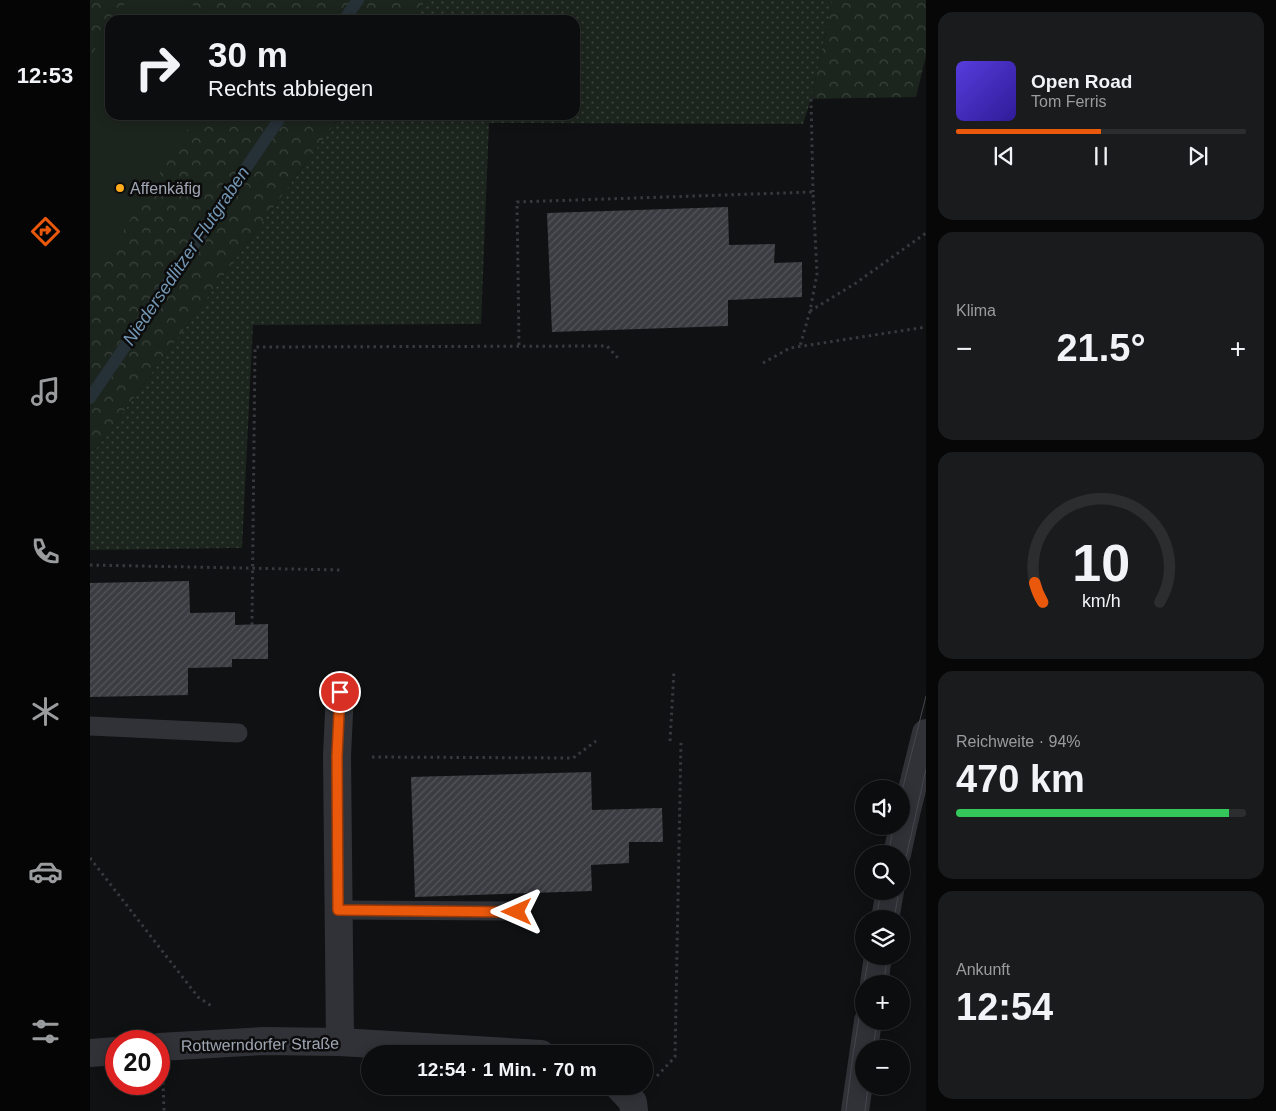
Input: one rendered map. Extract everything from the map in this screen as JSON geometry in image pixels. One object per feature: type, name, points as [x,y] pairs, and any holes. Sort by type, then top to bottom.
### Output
[{"type":"street","points":[[340,692],[337,756],[340,1042]]},
{"type":"street","points":[[900,845],[926,733]]},
{"type":"street","points":[[855,1111],[867,1030]]},
{"type":"street","name":"Rottwerndorfer Straße","points":[[170,1046],[264,1041],[390,1045]]},
{"type":"street","points":[[90,1053],[105,1051]]},
{"type":"lane","points":[[90,726],[238,733]]},
{"type":"lane","points":[[338,910],[517,912]]},
{"type":"path","points":[[800,346],[810,311],[817,274],[811,100]]},
{"type":"path","points":[[518,345],[517,202],[813,192]]},
{"type":"path","points":[[810,311],[856,283],[926,234]]},
{"type":"path","points":[[763,363],[790,348],[926,327]]},
{"type":"path","points":[[252,625],[255,347],[607,346],[618,358]]},
{"type":"path","points":[[90,565],[341,570]]},
{"type":"path","points":[[670,741],[674,671]]},
{"type":"path","points":[[337,756],[573,758],[596,741]]},
{"type":"path","points":[[628,1100],[674,1057],[680,741]]},
{"type":"path","points":[[90,858],[198,997],[214,1008]]},
{"type":"green space","points":[[90,0],[426,0],[415,15],[105,15],[105,120],[337,120],[97,448],[90,450]]},
{"type":"green space","points":[[127,0],[185,0],[208,15],[117,15]]},
{"type":"green space","points":[[426,0],[833,0],[811,99],[803,124],[489,123],[481,324],[253,325],[242,548],[90,550],[90,450],[97,448],[337,120],[580,120],[580,15],[415,15]]},
{"type":"green space","points":[[833,0],[926,0],[926,56],[916,97],[811,99]]},
{"type":"green space","name":"Affenkäfig","points":[[105,34],[105,120],[194,120],[100,267],[90,260],[90,57]]},
{"type":"building","points":[[728,207],[729,245],[775,244],[774,263],[802,262],[802,297],[728,300],[728,326],[552,332],[547,213]]},
{"type":"building","points":[[189,581],[190,613],[235,612],[235,625],[268,624],[268,659],[232,659],[232,667],[188,668],[188,695],[90,697],[90,583]]},
{"type":"building","points":[[591,772],[592,810],[662,808],[663,842],[629,842],[629,863],[591,865],[592,891],[415,897],[411,777]]},
{"type":"waterway","name":"Niedersedlitzer Flutgraben","points":[[348,15],[358,0]]},
{"type":"waterway","name":"Niedersedlitzer Flutgraben","points":[[90,398],[279,120]]},
{"type":"tram line","points":[[905,780],[926,696]]},
{"type":"tram line","points":[[909,845],[926,769]]},
{"type":"tram line","points":[[890,845],[892,835]]},
{"type":"tram line","points":[[878,910],[879,900]]},
{"type":"tram line","points":[[896,910],[897,900]]},
{"type":"tram line","points":[[866,975],[867,965]]},
{"type":"tram line","points":[[885,975],[886,965]]},
{"type":"tram line","points":[[846,1111],[857,1030]]},
{"type":"tram line","points":[[874,1040],[876,1030]]},
{"type":"tram line","points":[[865,1111],[867,1095]]},
{"type":"place","name":"Affenkäfig","points":[[120,188]]},
{"type":"route","points":[[340,692],[337,736],[338,910],[517,912]]}]
